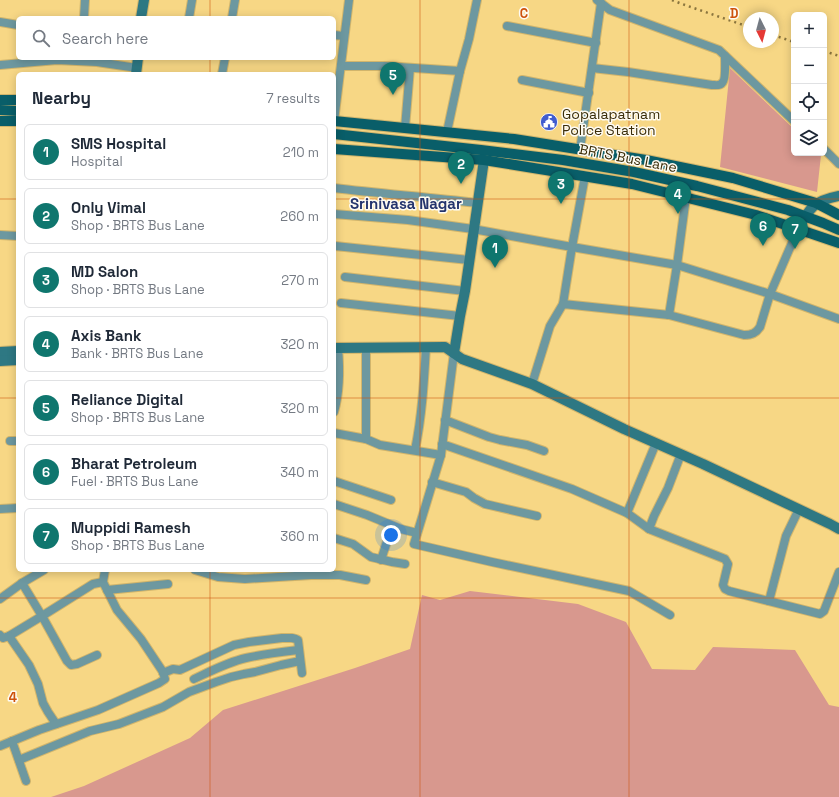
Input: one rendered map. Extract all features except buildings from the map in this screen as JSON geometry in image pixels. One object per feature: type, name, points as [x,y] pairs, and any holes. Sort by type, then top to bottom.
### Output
[{"type":"main road","points":[[0,100],[16,100]]},
{"type":"main road","points":[[0,110],[16,111]]},
{"type":"main road","points":[[0,121],[16,121]]},
{"type":"main road","points":[[336,121],[514,139],[646,160],[733,178],[816,203],[839,215]]},
{"type":"main road","name":"BRTS Bus Lane","points":[[336,134],[563,160],[634,172],[698,186],[788,210],[839,230]]},
{"type":"main road","points":[[336,149],[484,160],[632,184],[756,215],[839,243]]},
{"type":"street","points":[[84,16],[85,0]]},
{"type":"street","points":[[141,16],[144,0]]},
{"type":"street","points":[[189,16],[192,0]]},
{"type":"street","points":[[232,16],[235,0]]},
{"type":"street","points":[[336,94],[349,0]]},
{"type":"street","points":[[447,132],[477,0]]},
{"type":"street","points":[[580,150],[596,43],[599,2]]},
{"type":"street","points":[[599,2],[610,10],[719,50],[793,120]]},
{"type":"street","points":[[0,22],[16,25]]},
{"type":"street","points":[[507,26],[596,43]]},
{"type":"street","points":[[336,35],[344,36]]},
{"type":"street","points":[[592,68],[718,85],[724,80],[726,56]]},
{"type":"street","points":[[0,65],[22,61],[57,60],[97,62],[138,69]]},
{"type":"street","points":[[222,72],[225,60]]},
{"type":"street","points":[[341,66],[384,66],[460,71]]},
{"type":"street","points":[[404,128],[410,68]]},
{"type":"street","points":[[522,80],[589,93]]},
{"type":"street","points":[[827,152],[839,164]]},
{"type":"street","points":[[484,160],[454,353],[441,455],[414,544],[629,591],[670,615]]},
{"type":"street","points":[[532,384],[550,326],[563,304],[585,176]]},
{"type":"street","points":[[336,188],[477,203]]},
{"type":"street","points":[[563,304],[669,315],[744,335],[753,334],[757,332],[760,327],[770,294],[805,216],[816,203],[839,196]]},
{"type":"street","points":[[669,315],[678,265],[686,197]]},
{"type":"street","points":[[336,214],[408,220],[473,229],[678,265],[770,294],[839,319]]},
{"type":"street","points":[[0,235],[16,236]]},
{"type":"street","points":[[336,246],[469,260]]},
{"type":"street","points":[[345,277],[465,290]]},
{"type":"street","points":[[341,303],[460,316]]},
{"type":"street","points":[[415,450],[424,392],[426,347]]},
{"type":"street","points":[[336,402],[340,372],[336,348],[445,347],[462,359],[532,384],[624,429],[681,454],[839,529]]},
{"type":"street","points":[[366,348],[366,439]]},
{"type":"street","points":[[0,352],[16,351]]},
{"type":"street","points":[[0,361],[16,360]]},
{"type":"street","points":[[445,420],[489,437],[528,445],[544,451]]},
{"type":"street","points":[[336,433],[366,439],[380,445],[441,455]]},
{"type":"street","points":[[628,513],[656,443]]},
{"type":"street","points":[[442,444],[572,489],[628,513],[649,529],[725,559],[728,564],[723,585],[725,589],[818,614],[824,611],[839,572]]},
{"type":"street","points":[[649,529],[668,488],[681,454]]},
{"type":"street","points":[[336,482],[391,500]]},
{"type":"street","points":[[432,482],[466,492],[485,504],[536,516]]},
{"type":"street","points":[[336,505],[367,515],[400,529],[418,533]]},
{"type":"street","points":[[0,509],[16,508]]},
{"type":"street","points":[[770,601],[786,536],[799,509]]},
{"type":"street","points":[[381,560],[392,526]]},
{"type":"street","points":[[336,539],[353,544],[371,557],[405,564]]},
{"type":"street","points":[[0,599],[41,572]]},
{"type":"street","points":[[0,746],[56,724],[98,710],[165,679],[163,673],[141,639],[117,610],[103,582],[104,572]]},
{"type":"street","points":[[218,573],[245,579],[311,575],[340,575],[366,580]]},
{"type":"street","points":[[56,724],[43,703],[38,684],[29,666],[3,636],[42,616],[93,584],[103,582]]},
{"type":"street","points":[[22,583],[67,661],[71,665],[97,655]]},
{"type":"street","points":[[107,590],[168,584]]},
{"type":"street","points":[[163,673],[173,669],[180,670],[234,645],[282,638],[292,638],[298,640],[302,673]]},
{"type":"street","points":[[194,678],[246,658],[299,650]]},
{"type":"street","points":[[19,760],[90,732],[119,724],[148,713],[163,707],[189,692],[231,677],[300,661]]},
{"type":"street","points":[[189,666],[198,689]]},
{"type":"street","points":[[12,741],[26,781]]},
{"type":"shaded area","points":[[730,68],[791,126],[791,156],[821,156],[817,192],[720,167]]},
{"type":"shaded area","points":[[470,591],[578,604],[626,622],[652,669],[695,670],[713,647],[795,650],[829,705],[839,707],[839,797],[51,797],[84,786],[190,738],[223,710],[410,649],[422,595],[440,600]]},
{"type":"railway","points":[[672,0],[743,25]]},
{"type":"railway","points":[[779,37],[791,41]]},
{"type":"railway","points":[[827,52],[839,56]]},
{"type":"place","name":"Reliance Digital","points":[[393,95]]},
{"type":"place","name":"Gopalapatnam Police Station","points":[[549,122]]},
{"type":"place","name":"Only Vimal","points":[[461,184]]},
{"type":"place","name":"MD Salon","points":[[561,204]]},
{"type":"place","name":"Axis Bank","points":[[678,214]]},
{"type":"place","name":"Bharat Petroleum","points":[[763,246]]},
{"type":"place","name":"Muppidi Ramesh","points":[[795,249]]},
{"type":"place","name":"SMS Hospital","points":[[495,268]]},
{"type":"district","name":"Srinivasa Nagar","points":[[406,203]]}]
